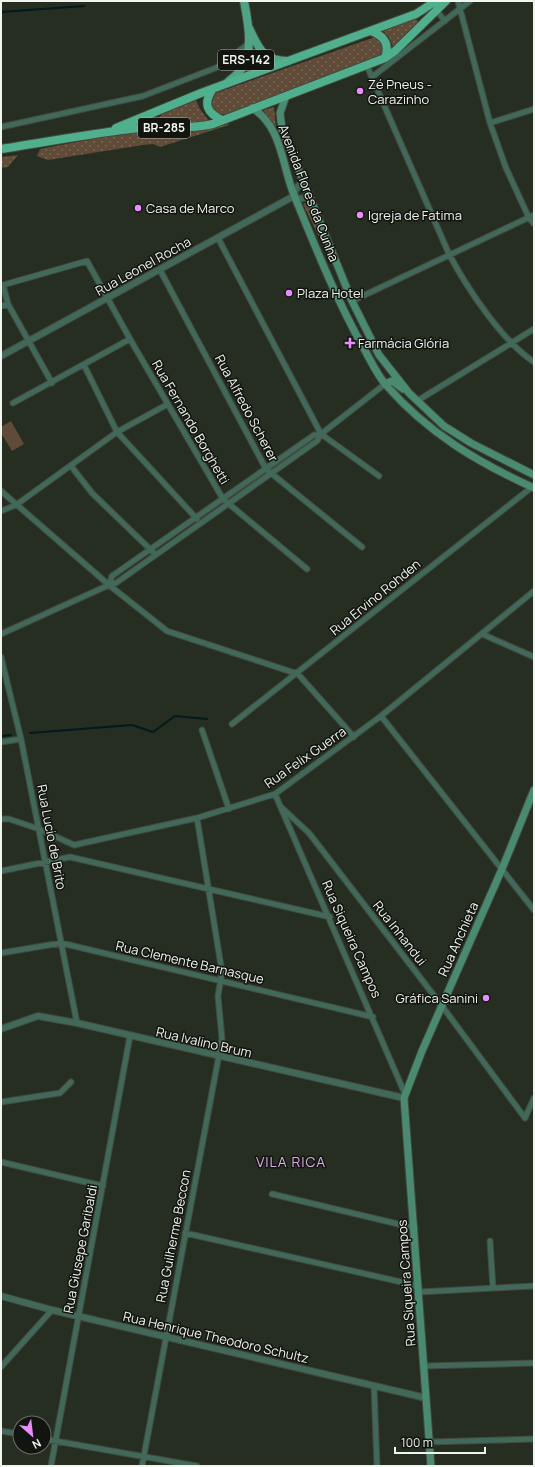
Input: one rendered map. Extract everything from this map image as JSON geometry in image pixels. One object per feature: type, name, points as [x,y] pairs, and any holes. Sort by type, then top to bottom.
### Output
[{"type":"highway","name":"BR-285","points":[[106,132],[225,84],[294,60],[416,14],[436,1]]},
{"type":"highway","name":"BR-285","points":[[1,149],[106,132],[148,128],[191,128],[222,120],[385,58],[395,51],[446,1]]},
{"type":"highway","points":[[371,31],[381,35],[386,43],[388,48],[385,58]]},
{"type":"highway","points":[[212,90],[208,96],[206,105],[212,115],[222,120]]},
{"type":"main road","name":"ERS-142","points":[[225,84],[240,72],[244,64],[248,44],[249,27],[244,1]]},
{"type":"main road","name":"ERS-142","points":[[249,27],[259,48],[266,56],[276,60],[294,60]]},
{"type":"main road","name":"Avenida Flores da Cunha","points":[[286,96],[280,113],[282,129],[308,189],[352,301],[379,355],[409,393],[456,434],[534,475]]},
{"type":"main road","name":"Avenida Flores da Cunha","points":[[252,108],[265,118],[274,132],[294,196],[341,306],[385,384],[422,422],[451,444],[533,488]]},
{"type":"main road","points":[[385,384],[392,381],[409,393]]},
{"type":"main road","points":[[398,398],[410,405],[417,401]]},
{"type":"main road","name":"Rua Anchieta","points":[[404,1096],[502,869],[534,790]]},
{"type":"main road","name":"Rua Siqueira Campos","points":[[404,1096],[415,1228],[431,1466]]},
{"type":"street","points":[[458,1],[490,123],[506,168],[534,224]]},
{"type":"street","points":[[372,77],[470,1]]},
{"type":"street","points":[[436,10],[444,22]]},
{"type":"street","points":[[1,127],[142,96],[218,67],[248,44]]},
{"type":"street","points":[[367,66],[449,254],[462,279],[511,343],[534,362]]},
{"type":"street","points":[[490,123],[534,109]]},
{"type":"street","points":[[298,186],[308,189],[304,198],[294,196],[294,191],[298,186]]},
{"type":"street","name":"Rua Leonel Rocha","points":[[1,356],[294,196]]},
{"type":"street","points":[[352,301],[531,216]]},
{"type":"street","points":[[218,238],[321,434],[379,476]]},
{"type":"street","name":"Rua Fernando Borghetti","points":[[8,304],[3,285],[87,261],[222,499],[227,505],[307,569]]},
{"type":"street","name":"Rua Alfredo Scherer","points":[[160,270],[266,469],[270,474],[362,547]]},
{"type":"street","points":[[1,306],[8,304],[52,383]]},
{"type":"street","points":[[417,401],[534,329]]},
{"type":"street","points":[[13,403],[130,339]]},
{"type":"street","points":[[84,365],[117,432],[201,523]]},
{"type":"street","points":[[1,634],[116,583],[316,442],[321,434],[385,384]]},
{"type":"street","points":[[1,510],[16,505],[117,432],[168,404]]},
{"type":"street","points":[[109,585],[112,576],[314,435],[321,434]]},
{"type":"street","points":[[70,466],[92,493],[156,554]]},
{"type":"street","name":"Rua Ervino Rohden","points":[[232,724],[298,674],[533,488]]},
{"type":"street","points":[[1,491],[109,585],[167,632],[298,674],[354,737]]},
{"type":"street","name":"Rua Felix Guerra","points":[[1,819],[9,819],[38,829],[74,845],[197,818],[275,794],[381,716],[534,591]]},
{"type":"street","points":[[482,634],[534,657]]},
{"type":"street","name":"Rua Lucio de Brito","points":[[1,656],[21,739],[77,1023]]},
{"type":"street","points":[[381,716],[534,910]]},
{"type":"street","points":[[202,730],[229,809]]},
{"type":"street","points":[[1,742],[21,739]]},
{"type":"street","name":"Rua Siqueira Campos","points":[[275,794],[373,1017],[404,1096]]},
{"type":"street","name":"Rua Inhandui","points":[[280,806],[309,833],[442,1006],[525,1118],[534,1098]]},
{"type":"street","name":"Rua Guilherme Beccon","points":[[142,1466],[222,1039],[218,996],[222,972],[197,818]]},
{"type":"street","points":[[1,871],[70,857],[330,917]]},
{"type":"street","name":"Rua Clemente Barnasque","points":[[1,953],[61,943],[373,1017]]},
{"type":"street","name":"Rua Ivalino Brum","points":[[1,1029],[38,1016],[77,1023],[219,1057],[404,1096]]},
{"type":"street","name":"Rua Giusepe Garibaldi","points":[[51,1466],[130,1036]]},
{"type":"street","points":[[1,1102],[60,1093],[70,1082]]},
{"type":"street","points":[[1,1162],[103,1186]]},
{"type":"street","points":[[272,1194],[415,1228]]},
{"type":"street","points":[[185,1233],[419,1289],[534,1286]]},
{"type":"street","points":[[490,1241],[493,1288]]},
{"type":"street","name":"Rua Henrique Theodoro Schultz","points":[[1,1296],[52,1310],[426,1398]]},
{"type":"street","points":[[1,1367],[52,1310]]},
{"type":"street","points":[[424,1366],[534,1363]]},
{"type":"street","points":[[374,1386],[377,1466]]},
{"type":"street","points":[[1,1431],[12,1433]]},
{"type":"street","points":[[430,1442],[534,1439]]},
{"type":"street","points":[[52,1440],[197,1466]]},
{"type":"shaded area","points":[[416,18],[418,22],[414,28],[393,47],[389,37],[382,30]]},
{"type":"shaded area","points":[[375,37],[383,44],[383,52],[373,61],[226,114],[218,114],[213,109],[210,99],[216,93]]},
{"type":"shaded area","points":[[254,51],[267,64],[246,71]]},
{"type":"shaded area","points":[[196,100],[200,109],[209,121],[176,125],[163,122],[158,119],[162,114]]},
{"type":"shaded area","points":[[274,107],[276,128],[263,110]]},
{"type":"shaded area","points":[[229,125],[160,147],[153,144],[143,145],[48,160],[37,156],[40,149],[134,131],[209,128]]},
{"type":"shaded area","points":[[18,155],[8,167],[1,168],[1,157]]},
{"type":"shaded area","points":[[308,202],[321,237],[319,237],[303,204]]},
{"type":"shaded area","points":[[11,421],[24,444],[12,451],[1,433],[1,427]]},
{"type":"waterway","points":[[1,12],[84,6]]},
{"type":"waterway","points":[[30,733],[132,725],[153,732],[175,716],[207,719]]},
{"type":"waterway","points":[[1,736],[11,735]]},
{"type":"place","name":"Zé Pneus - Carazinho","points":[[360,91]]},
{"type":"place","name":"Casa de Marco","points":[[138,208]]},
{"type":"place","name":"Igreja de Fatima","points":[[360,215]]},
{"type":"place","name":"Plaza Hotel","points":[[289,293]]},
{"type":"place","name":"Farmácia Glória","points":[[350,343]]},
{"type":"place","name":"Gráfica Sanini","points":[[486,998]]},
{"type":"district","name":"VILA RICA","points":[[291,1162]]}]
